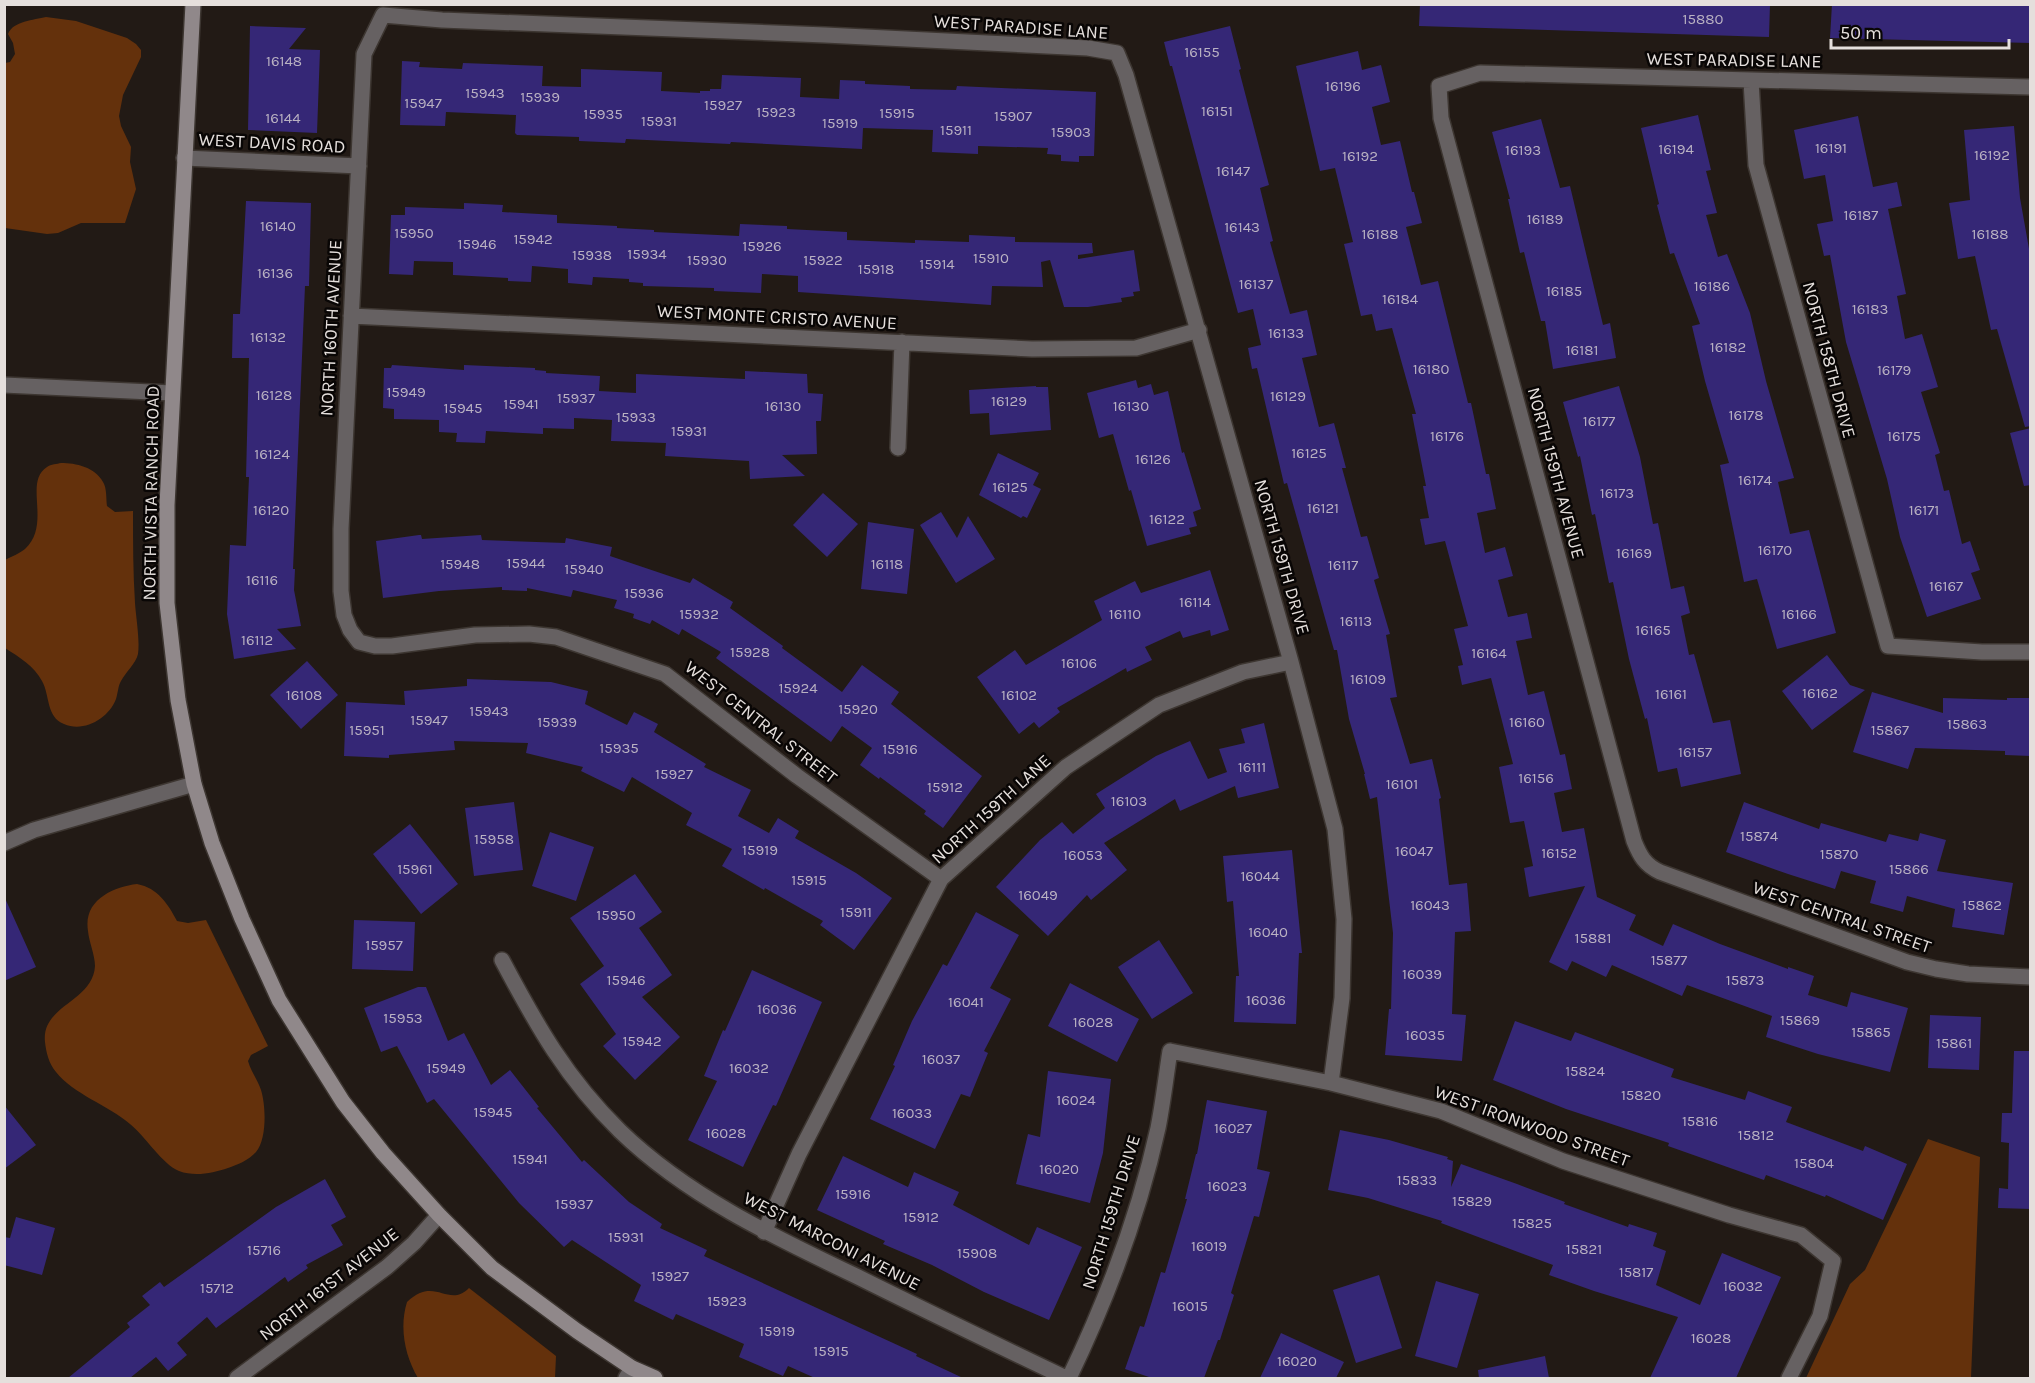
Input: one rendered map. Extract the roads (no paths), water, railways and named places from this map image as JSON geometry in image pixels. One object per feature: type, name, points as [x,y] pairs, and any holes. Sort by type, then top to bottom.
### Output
[{"type":"street","name":"NORTH VISTA RANCH ROAD","points":[[193,4],[166,505],[167,603],[178,700],[194,784],[212,843],[242,919],[279,1000],[343,1102],[383,1153],[439,1215],[492,1268],[629,1373],[655,1378]]},
{"type":"street","name":"WEST PARADISE LANE","points":[[383,15],[442,20],[1089,48],[1117,52]]},
{"type":"street","name":"NORTH 160TH AVENUE","points":[[359,642],[350,630],[344,615],[341,591],[341,529],[364,54],[383,15]]},
{"type":"street","name":"NORTH 159TH DRIVE","points":[[1117,52],[1126,75],[1199,330],[1292,662],[1335,829],[1344,919],[1342,998],[1331,1083]]},
{"type":"street","name":"WEST PARADISE LANE","points":[[1439,86],[1480,73],[2031,87]]},
{"type":"street","name":"NORTH 158TH DRIVE","points":[[1751,81],[1756,165],[1888,646],[1982,652],[2031,652]]},
{"type":"street","name":"NORTH 159TH AVENUE","points":[[1439,86],[1441,118],[1634,841],[1639,855],[1648,866]]},
{"type":"street","name":"WEST DAVIS ROAD","points":[[184,158],[359,166]]},
{"type":"street","name":"WEST MONTE CRISTO AVENUE","points":[[351,316],[1032,349],[1136,348],[1199,330]]},
{"type":"street","points":[[898,447],[902,342]]},
{"type":"street","points":[[4,386],[172,393]]},
{"type":"street","name":"WEST CENTRAL STREET","points":[[359,642],[375,646],[392,646],[475,635],[529,634],[556,638],[665,674],[797,776],[941,879]]},
{"type":"street","name":"NORTH 159TH LANE","points":[[764,1232],[799,1154],[941,879],[1066,767],[1159,705],[1243,672],[1292,662]]},
{"type":"street","points":[[4,843],[34,830],[194,784]]},
{"type":"street","name":"WEST CENTRAL STREET","points":[[1648,866],[1672,877],[1907,962],[1968,974],[2031,977]]},
{"type":"street","name":"WEST MARCONI AVENUE","points":[[502,960],[549,1046],[567,1071],[601,1112],[664,1169],[764,1232],[1068,1378]]},
{"type":"street","name":"NORTH 159TH DRIVE","points":[[1068,1378],[1098,1319],[1138,1204],[1158,1128],[1170,1051]]},
{"type":"street","name":"WEST IRONWOOD STREET","points":[[1170,1051],[1331,1083],[1441,1110],[1563,1161],[1729,1215],[1801,1235],[1833,1260],[1820,1316],[1789,1378]]},
{"type":"street","name":"NORTH 161ST AVENUE","points":[[237,1378],[387,1267],[414,1243],[439,1215]]}]
